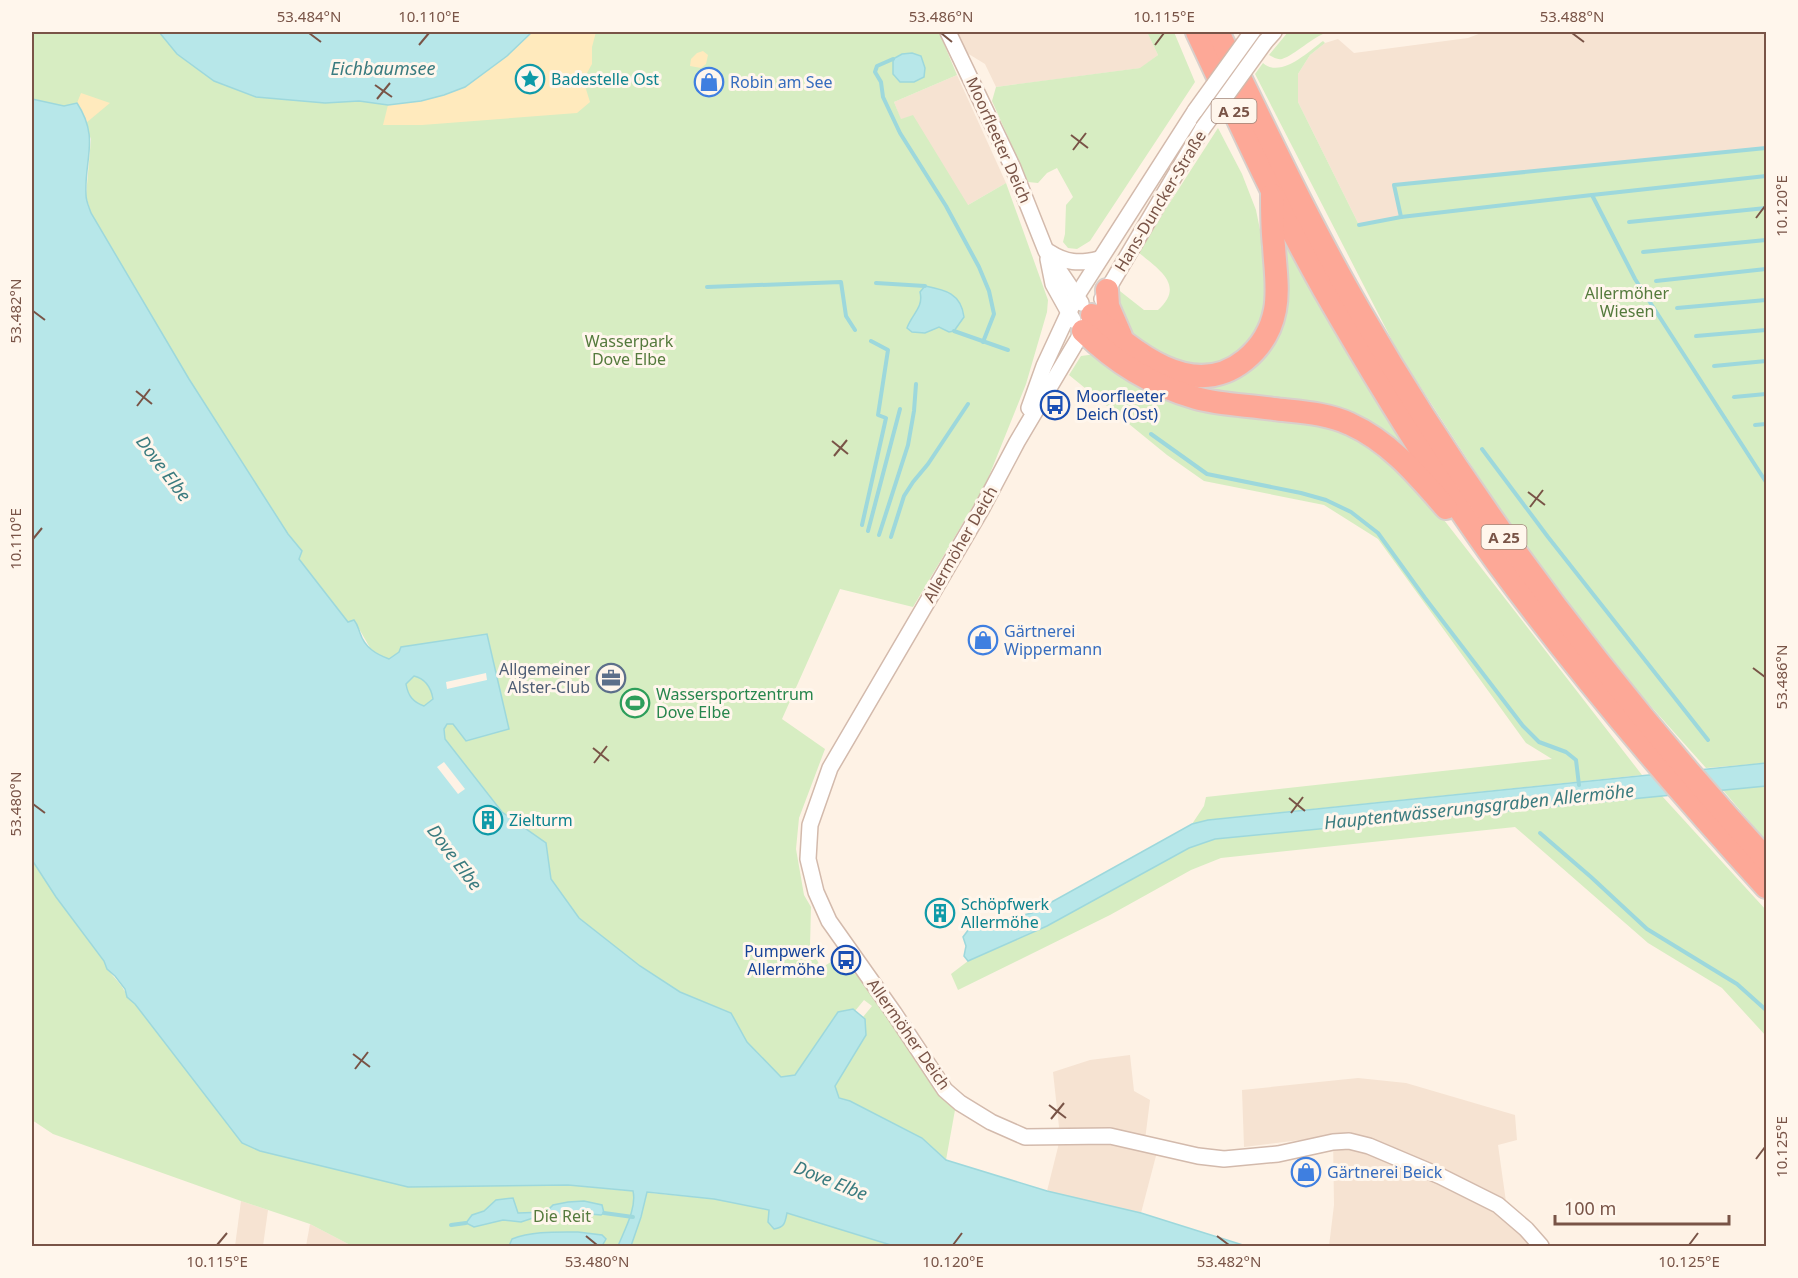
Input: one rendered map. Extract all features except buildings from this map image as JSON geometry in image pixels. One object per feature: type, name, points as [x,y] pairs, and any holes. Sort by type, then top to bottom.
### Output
[{"type":"highway","name":"A 25","points":[[1197,32],[1272,191],[1322,285],[1433,468],[1496,561],[1547,629],[1643,749],[1767,887]]},
{"type":"highway","name":"A 25","points":[[1218,32],[1320,239],[1390,362],[1449,457],[1565,621],[1667,747],[1767,859]]},
{"type":"highway","points":[[1087,323],[1142,356],[1169,369],[1195,375],[1212,375],[1228,371],[1254,353],[1270,328],[1275,309],[1277,290],[1272,229],[1272,191]]},
{"type":"highway","points":[[1107,290],[1112,316],[1126,345]]},
{"type":"highway","points":[[1087,323],[1106,352],[1135,374],[1155,384],[1198,399],[1319,415],[1349,424],[1380,442],[1410,467],[1451,515],[1496,561]]},
{"type":"street","name":"Moorfleeter Deich","points":[[948,32],[1000,140],[1046,251],[1076,297],[1087,323]]},
{"type":"street","name":"Hans-Duncker-Straße","points":[[1076,297],[1195,111],[1252,32]]},
{"type":"street","name":"Hans-Duncker-Straße","points":[[1087,323],[1203,128],[1270,37]]},
{"type":"street","name":"Moorfleeter Deich","points":[[1046,251],[1053,285],[1068,314],[1087,323]]},
{"type":"street","points":[[1046,251],[1069,262],[1088,262],[1099,259]]},
{"type":"street","name":"Allermöher Deich","points":[[1017,442],[1044,366],[1076,297]]},
{"type":"street","name":"Allermöher Deich","points":[[1087,323],[830,768],[810,825],[808,860],[816,892],[829,921],[945,1090],[960,1103],[999,1126],[1025,1137],[1110,1136],[1198,1156],[1224,1159],[1278,1154],[1332,1142],[1349,1141],[1369,1146],[1440,1176],[1498,1204],[1541,1246]]},
{"type":"shaded area","points":[[957,32],[1147,32],[1158,55],[1141,68],[996,87],[985,64],[967,53]]},
{"type":"shaded area","points":[[1484,32],[1766,32],[1766,148],[1395,185],[1401,217],[1359,225],[1298,102],[1298,74],[1310,55],[1325,43],[1338,39],[1354,53],[1468,38]]},
{"type":"shaded area","points":[[957,75],[1006,183],[954,213],[901,120],[894,102]]},
{"type":"shaded area","points":[[1130,1055],[1134,1091],[1150,1100],[1144,1148],[1157,1152],[1141,1213],[1047,1191],[1058,1147],[1059,1127],[1053,1072],[1090,1060]]},
{"type":"shaded area","points":[[1358,1078],[1406,1083],[1515,1115],[1517,1140],[1498,1145],[1509,1223],[1533,1246],[1329,1246],[1334,1205],[1333,1136],[1244,1147],[1242,1090]]},
{"type":"shaded area","points":[[241,1201],[268,1210],[263,1246],[235,1246]]},
{"type":"shaded area","points":[[310,1224],[352,1246],[306,1246]]},
{"type":"green space","name":"Wasserpark Dove Elbe","points":[[32,32],[939,32],[957,75],[894,102],[901,119],[913,115],[968,205],[1006,183],[1048,300],[1047,312],[1026,384],[985,486],[913,607],[840,589],[782,719],[825,749],[799,818],[796,849],[804,895],[811,907],[810,946],[821,968],[836,959],[842,967],[847,963],[855,974],[864,979],[940,1094],[955,1110],[946,1160],[922,1138],[850,1101],[839,1098],[835,1086],[865,1019],[863,1017],[872,1006],[864,1000],[855,1011],[853,1009],[838,1012],[795,1075],[781,1077],[747,1042],[731,1013],[680,992],[640,966],[579,918],[551,879],[546,843],[502,812],[445,739],[444,729],[447,724],[453,724],[495,671],[487,635],[401,647],[399,652],[389,659],[373,653],[354,620],[348,623],[299,559],[302,551],[288,534],[189,379],[91,213],[86,196],[91,139],[77,103],[64,106],[32,99]]},
{"type":"green space","points":[[1147,32],[1174,32],[1195,82],[1090,241],[1077,249],[1068,248],[1063,242],[1066,205],[1073,197],[1057,168],[1047,173],[1038,183],[1028,182],[992,101],[996,87],[1140,68],[1158,55]]},
{"type":"green space","points":[[1288,32],[1328,32],[1282,59],[1269,55]]},
{"type":"green space","name":"Allermöher Wiesen","points":[[1323,41],[1325,43],[1310,55],[1298,74],[1298,102],[1359,225],[1401,217],[1394,185],[1766,148],[1766,763],[1706,768],[1606,656],[1515,533],[1399,354],[1255,74],[1263,63],[1270,67],[1286,66],[1303,57]]},
{"type":"green space","points":[[1218,128],[1242,174],[1256,210],[1268,269],[1265,318],[1255,340],[1235,357],[1206,368],[1173,363],[1140,344],[1116,321],[1116,288],[1144,310],[1158,310],[1166,301],[1170,293],[1166,278],[1138,252]]},
{"type":"green space","points":[[1279,230],[1406,448],[1404,451],[1383,435],[1180,388],[1180,383],[1272,337]]},
{"type":"green space","points":[[1096,354],[1130,377],[1333,424],[1365,439],[1430,502],[1642,775],[1208,820],[1192,824],[1204,806],[1206,797],[1552,759],[1526,743],[1378,539],[1324,505],[1204,481],[1167,455],[1069,375],[1081,356]]},
{"type":"green space","points":[[414,676],[425,681],[431,691],[433,699],[424,706],[417,703],[408,692],[406,683]]},
{"type":"green space","points":[[1766,786],[1766,841],[1723,790]]},
{"type":"green space","points":[[1662,796],[1766,910],[1766,1036],[1722,988],[1648,943],[1515,827],[1221,858],[1191,870],[1110,915],[958,990],[951,974],[968,961],[1047,926],[1189,848],[1215,839]]},
{"type":"green space","name":"Die Reit","points":[[32,860],[127,997],[355,1174],[568,1185],[714,1199],[787,1213],[894,1246],[352,1246],[310,1224],[53,1134],[32,1120]]},
{"type":"sand","name":"Badestelle Ost","points":[[532,32],[596,32],[592,47],[592,64],[587,73],[585,86],[590,102],[577,113],[422,125],[383,125],[388,105],[421,101],[507,56]]},
{"type":"sand","points":[[703,51],[708,55],[706,64],[701,68],[690,66],[691,59]]},
{"type":"sand","points":[[81,93],[110,103],[86,123],[77,103]]},
{"type":"water","name":"Eichbaumsee","points":[[159,32],[532,32],[507,56],[465,87],[421,101],[388,105],[359,101],[325,103],[256,97],[214,81],[177,54]]},
{"type":"water","points":[[912,53],[921,56],[925,68],[924,77],[914,82],[900,82],[893,74],[893,59],[902,54]]},
{"type":"water","name":"Dove Elbe","points":[[32,99],[64,106],[77,103],[88,127],[86,195],[91,213],[189,379],[288,534],[302,551],[299,559],[348,622],[354,620],[368,646],[375,653],[389,659],[399,652],[401,647],[487,634],[509,729],[466,741],[453,724],[447,724],[444,729],[445,739],[502,812],[546,843],[551,879],[579,918],[640,966],[680,992],[731,1013],[747,1042],[781,1077],[795,1075],[838,1012],[853,1009],[865,1019],[866,1035],[835,1086],[839,1098],[850,1101],[922,1138],[946,1160],[1047,1191],[1141,1213],[1246,1246],[894,1246],[787,1213],[784,1224],[774,1229],[768,1222],[769,1210],[714,1199],[647,1192],[631,1246],[618,1246],[632,1212],[633,1191],[568,1185],[408,1187],[260,1151],[242,1143],[135,1004],[127,997],[125,989],[107,969],[104,961],[56,897],[32,860]],"holes":[[[414,676],[422,679],[431,691],[433,699],[424,706],[417,703],[408,692],[406,684]]]},
{"type":"water","points":[[925,286],[945,291],[956,298],[964,317],[954,331],[949,332],[939,327],[925,333],[912,332],[907,328],[919,306],[920,292]]},
{"type":"water","name":"Hauptentwässerungsgraben Allermöhe","points":[[1766,763],[1766,786],[1215,839],[1189,848],[1047,926],[968,961],[964,956],[966,946],[963,937],[978,917],[999,920],[1032,913],[1192,824],[1208,820]]},
{"type":"water","points":[[513,1198],[518,1213],[546,1212],[553,1205],[584,1201],[602,1205],[604,1213],[586,1216],[567,1214],[556,1218],[533,1218],[521,1222],[503,1220],[474,1227],[466,1223],[472,1215],[484,1211],[496,1200]]},
{"type":"water","points":[[544,1232],[602,1235],[606,1239],[602,1246],[509,1246],[512,1239],[528,1235]]},
{"type":"pier","points":[[486,673],[487,680],[447,689],[446,682]]},
{"type":"pier","points":[[444,762],[465,789],[458,794],[437,767]]},
{"type":"waterway","points":[[893,59],[877,66],[875,72],[881,82],[883,97],[900,133],[946,206],[979,267],[989,291],[994,314],[983,342]]},
{"type":"waterway","points":[[1359,225],[1401,217],[1394,185],[1766,148]]},
{"type":"waterway","points":[[1766,176],[1592,195],[1635,279],[1766,482]]},
{"type":"waterway","points":[[1401,217],[1592,195]]},
{"type":"waterway","points":[[1629,222],[1766,208]]},
{"type":"waterway","points":[[1643,252],[1766,240]]},
{"type":"waterway","points":[[1656,281],[1766,269]]},
{"type":"waterway","points":[[707,287],[841,282],[846,316],[855,330]]},
{"type":"waterway","points":[[876,283],[925,286]]},
{"type":"waterway","points":[[1677,308],[1766,300]]},
{"type":"waterway","points":[[1696,336],[1766,330]]},
{"type":"waterway","points":[[954,331],[1008,350]]},
{"type":"waterway","points":[[862,525],[886,418],[878,415],[888,350],[871,341]]},
{"type":"waterway","points":[[1714,366],[1766,361]]},
{"type":"waterway","points":[[879,535],[908,445],[916,384]]},
{"type":"waterway","points":[[1734,397],[1766,394]]},
{"type":"waterway","points":[[891,537],[904,496],[968,404]]},
{"type":"waterway","points":[[868,531],[900,409]]},
{"type":"waterway","points":[[1755,425],[1766,424]]},
{"type":"waterway","name":"Hauptentwässerungsgraben Allermöhe","points":[[1151,434],[1207,474],[1326,500],[1351,512],[1378,533],[1523,726],[1539,742],[1566,752],[1576,760],[1579,785]]},
{"type":"waterway","points":[[1482,449],[1548,537],[1708,740]]},
{"type":"waterway","points":[[1540,833],[1647,929],[1737,984],[1766,1010]]},
{"type":"waterway","points":[[604,1213],[633,1217]]},
{"type":"waterway","points":[[451,1225],[466,1223]]},
{"type":"place","name":"Badestelle Ost","points":[[530,79]]},
{"type":"place","name":"Robin am See","points":[[709,82]]},
{"type":"place","name":"Moorfleeter Deich (Ost)","points":[[1055,405]]},
{"type":"place","name":"Gärtnerei Wippermann","points":[[983,640]]},
{"type":"place","name":"Allgemeiner Alster-Club","points":[[611,678]]},
{"type":"place","name":"Wassersportzentrum Dove Elbe","points":[[635,703]]},
{"type":"place","name":"Zielturm","points":[[488,820]]},
{"type":"place","name":"Schöpfwerk Allermöhe","points":[[940,913]]},
{"type":"place","name":"Pumpwerk Allermöhe","points":[[846,960]]},
{"type":"place","name":"Gärtnerei Beick","points":[[1306,1172]]}]
